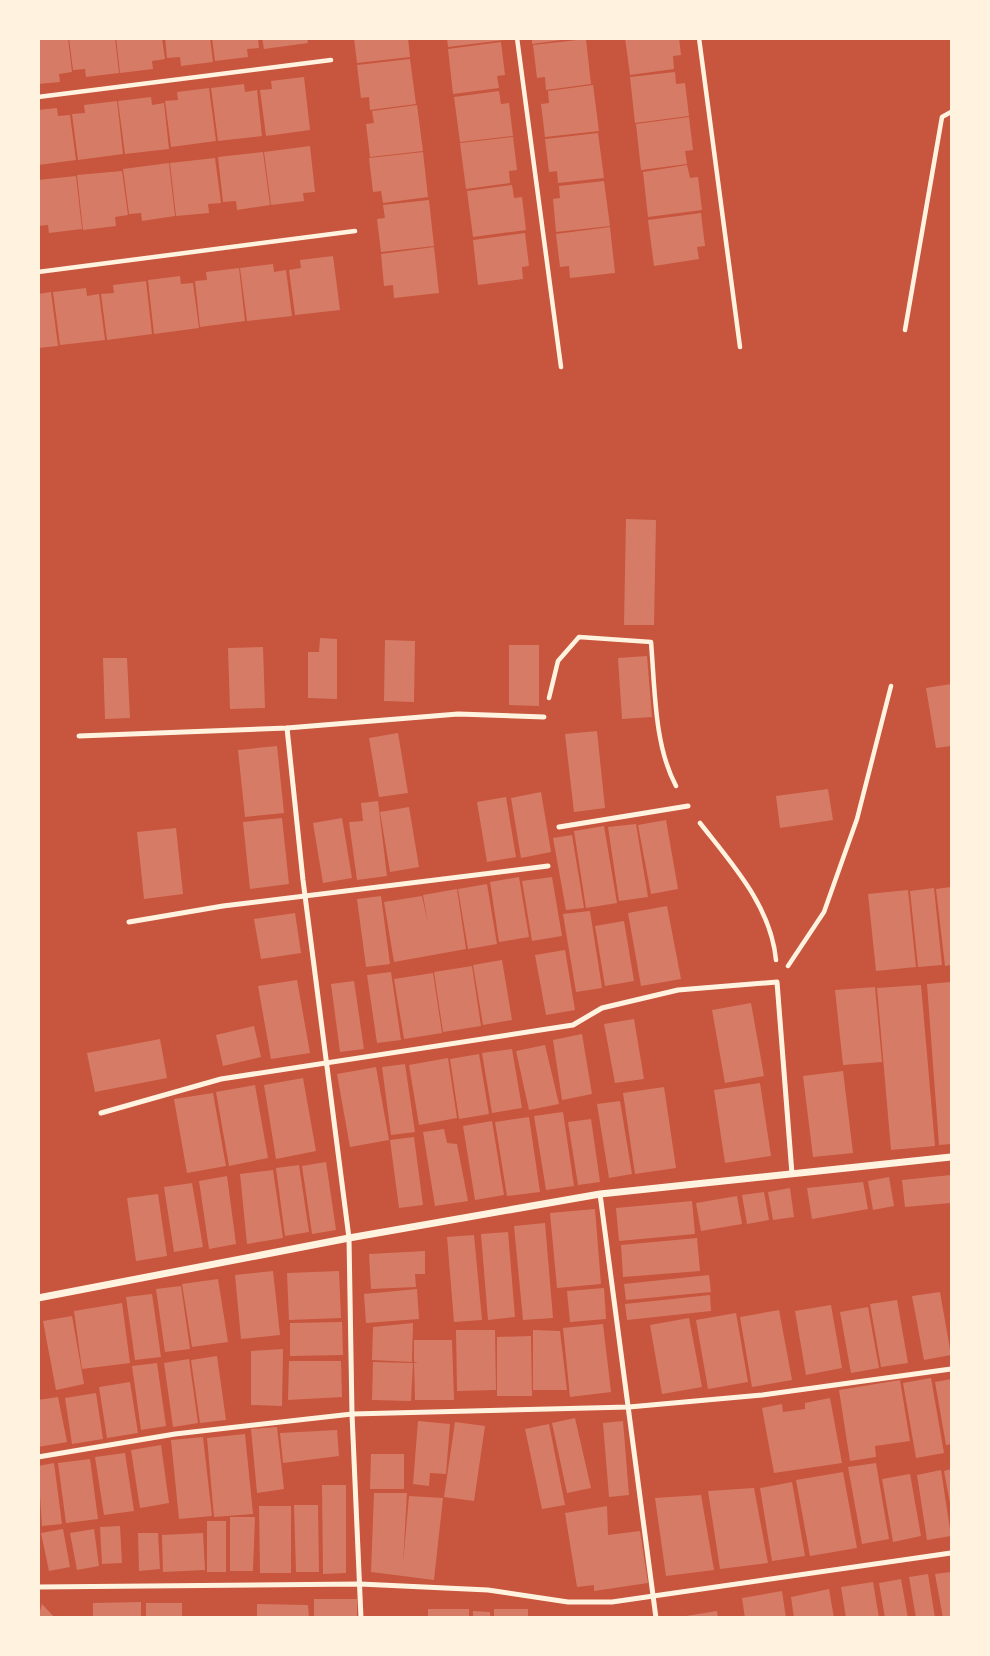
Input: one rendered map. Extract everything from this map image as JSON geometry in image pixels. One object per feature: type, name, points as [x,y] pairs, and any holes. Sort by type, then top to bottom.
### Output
[{"type":"street","points":[[38,1298],[314,1247],[349,1237],[600,1194],[951,1157]]},
{"type":"lane","points":[[79,736],[287,728],[458,714],[544,717]]},
{"type":"lane","points":[[287,728],[349,1237],[352,1414],[361,1618]]},
{"type":"lane","points":[[559,827],[688,806]]},
{"type":"lane","points":[[129,922],[223,906],[306,898],[548,866]]},
{"type":"lane","points":[[101,1113],[221,1079],[573,1026],[602,1008],[678,990],[778,982],[792,1174]]},
{"type":"lane","points":[[600,1194],[656,1618]]},
{"type":"lane","points":[[38,1457],[175,1434],[352,1414],[629,1407],[762,1395],[951,1369]]},
{"type":"lane","points":[[38,1587],[360,1584],[488,1590],[568,1602],[653,1598],[951,1553]]},
{"type":"path","points":[[517,38],[561,367]]},
{"type":"path","points":[[699,38],[740,347]]},
{"type":"path","points":[[38,97],[331,60]]},
{"type":"path","points":[[905,330],[942,117],[951,113]]},
{"type":"path","points":[[38,272],[355,231]]},
{"type":"path","points":[[544,717],[558,661],[579,637],[651,642],[662,739],[670,775],[688,806],[752,891],[774,945],[778,982]]},
{"type":"path","points":[[778,982],[824,912],[857,819],[891,686]]},
{"type":"building","points":[[38,38],[68,38],[72,72],[59,74],[60,82],[38,84]]},
{"type":"building","points":[[69,38],[115,38],[119,73],[86,77],[85,69],[73,70]]},
{"type":"building","points":[[116,38],[162,38],[165,59],[152,61],[153,69],[120,73]]},
{"type":"building","points":[[165,38],[210,38],[213,62],[181,66],[180,57],[167,58]]},
{"type":"building","points":[[212,38],[258,38],[259,48],[247,49],[248,57],[215,61]]},
{"type":"building","points":[[262,38],[307,38],[308,43],[264,49]]},
{"type":"building","points":[[354,38],[408,38],[410,57],[357,63]]},
{"type":"building","points":[[447,38],[504,38],[504,40],[448,47]]},
{"type":"building","points":[[532,38],[562,38],[562,40],[532,44]]},
{"type":"building","points":[[625,38],[679,38],[681,55],[673,56],[674,69],[630,75]]},
{"type":"building","points":[[586,39],[591,84],[546,90],[545,77],[537,78],[533,45]]},
{"type":"building","points":[[501,42],[505,75],[497,76],[499,88],[453,94],[448,49]]},
{"type":"building","points":[[410,59],[416,104],[370,110],[369,97],[361,98],[357,65]]},
{"type":"building","points":[[675,72],[676,84],[685,83],[689,116],[635,123],[630,77]]},
{"type":"building","points":[[304,77],[310,130],[266,136],[260,90],[272,89],[271,81]]},
{"type":"building","points":[[244,84],[245,92],[257,90],[262,136],[218,141],[211,88]]},
{"type":"building","points":[[593,85],[599,131],[545,137],[541,104],[549,103],[548,91]]},
{"type":"building","points":[[209,88],[216,141],[171,147],[165,101],[178,100],[177,92]]},
{"type":"building","points":[[499,91],[501,104],[509,103],[513,136],[460,142],[454,97]]},
{"type":"building","points":[[151,97],[152,105],[164,103],[169,149],[125,154],[118,101]]},
{"type":"building","points":[[117,101],[123,154],[78,160],[72,114],[85,113],[84,105]]},
{"type":"building","points":[[417,105],[423,151],[370,157],[366,124],[374,123],[372,111]]},
{"type":"building","points":[[57,108],[58,116],[70,115],[76,160],[38,165],[38,110]]},
{"type":"building","points":[[689,117],[693,150],[685,151],[687,164],[641,170],[636,124]]},
{"type":"building","points":[[598,133],[604,178],[558,183],[557,171],[549,172],[545,139]]},
{"type":"building","points":[[513,137],[517,170],[509,171],[510,183],[466,189],[460,143]]},
{"type":"building","points":[[310,146],[315,192],[303,193],[304,201],[271,205],[264,152]]},
{"type":"building","points":[[263,152],[270,205],[237,210],[236,201],[223,202],[218,157]]},
{"type":"building","points":[[423,152],[428,197],[383,203],[381,191],[373,192],[369,158]]},
{"type":"building","points":[[215,158],[221,203],[208,204],[209,213],[176,216],[170,163]]},
{"type":"building","points":[[169,163],[175,216],[142,221],[141,213],[129,214],[123,169]]},
{"type":"building","points":[[687,165],[690,178],[698,177],[702,210],[648,217],[643,172]]},
{"type":"building","points":[[122,171],[128,215],[115,217],[116,226],[83,230],[77,175]]},
{"type":"building","points":[[76,176],[82,229],[49,233],[48,225],[38,226],[38,180]]},
{"type":"building","points":[[604,181],[610,226],[556,232],[553,199],[560,198],[559,186]]},
{"type":"building","points":[[512,185],[514,198],[522,197],[526,230],[473,237],[467,191]]},
{"type":"building","points":[[429,200],[434,246],[381,252],[377,219],[385,218],[383,205]]},
{"type":"building","points":[[701,213],[705,246],[697,247],[699,259],[654,266],[648,220]]},
{"type":"building","points":[[610,227],[615,273],[570,278],[569,266],[560,267],[556,234]]},
{"type":"building","points":[[525,233],[529,266],[522,267],[523,279],[478,285],[473,240]]},
{"type":"building","points":[[434,247],[439,293],[394,298],[393,285],[384,286],[381,254]]},
{"type":"building","points":[[333,256],[340,310],[295,315],[289,270],[301,268],[300,260]]},
{"type":"building","points":[[273,264],[274,272],[286,270],[292,316],[247,321],[240,268]]},
{"type":"building","points":[[239,268],[245,321],[200,327],[195,281],[207,280],[206,272]]},
{"type":"building","points":[[180,276],[181,284],[193,283],[199,328],[154,334],[148,280]]},
{"type":"building","points":[[146,281],[152,334],[107,340],[101,294],[114,293],[113,285]]},
{"type":"building","points":[[86,288],[87,296],[99,294],[105,340],[60,345],[53,292]]},
{"type":"building","points":[[51,292],[58,346],[38,348],[38,294]]},
{"type":"building","points":[[626,519],[656,520],[654,625],[624,625]]},
{"type":"building","points":[[320,638],[337,639],[337,699],[308,698],[308,652],[319,652]]},
{"type":"building","points":[[385,640],[415,641],[414,702],[384,701]]},
{"type":"building","points":[[509,645],[539,645],[539,706],[509,705]]},
{"type":"building","points":[[263,647],[265,708],[230,709],[228,648]]},
{"type":"building","points":[[647,656],[652,717],[622,719],[618,658]]},
{"type":"building","points":[[103,658],[127,658],[130,718],[105,719]]},
{"type":"building","points":[[951,684],[951,746],[936,748],[926,688]]},
{"type":"building","points":[[597,731],[605,808],[574,812],[565,734]]},
{"type":"building","points":[[398,733],[408,793],[379,797],[369,738]]},
{"type":"building","points":[[277,746],[284,813],[245,817],[238,750]]},
{"type":"building","points":[[828,789],[833,820],[780,828],[776,796]]},
{"type":"building","points":[[541,792],[551,852],[521,858],[511,798]]},
{"type":"building","points":[[506,797],[516,857],[487,862],[477,802]]},
{"type":"building","points":[[378,801],[387,876],[357,880],[349,822],[363,821],[361,803]]},
{"type":"building","points":[[409,807],[419,867],[390,872],[380,812]]},
{"type":"building","points":[[282,818],[289,884],[250,889],[243,822]]},
{"type":"building","points":[[342,818],[352,878],[323,883],[313,823]]},
{"type":"building","points":[[666,820],[678,889],[651,894],[638,825]]},
{"type":"building","points":[[636,824],[648,897],[619,901],[608,827]]},
{"type":"building","points":[[604,826],[617,903],[586,908],[574,831]]},
{"type":"building","points":[[176,828],[183,894],[144,899],[137,832]]},
{"type":"building","points":[[572,835],[584,908],[566,910],[553,838]]},
{"type":"building","points":[[519,877],[529,937],[499,942],[490,882]]},
{"type":"building","points":[[552,877],[562,936],[532,941],[522,881]]},
{"type":"building","points":[[487,884],[497,944],[468,949],[458,889]]},
{"type":"building","points":[[951,887],[951,965],[945,966],[936,889]]},
{"type":"building","points":[[934,888],[942,965],[918,967],[910,891]]},
{"type":"building","points":[[457,889],[466,949],[394,962],[384,902],[422,896],[428,924],[423,895]]},
{"type":"building","points":[[908,890],[916,967],[876,971],[868,894]]},
{"type":"building","points":[[381,896],[390,964],[366,967],[357,899]]},
{"type":"building","points":[[667,906],[681,979],[641,986],[628,913]]},
{"type":"building","points":[[590,911],[602,988],[576,992],[563,914]]},
{"type":"building","points":[[295,913],[301,953],[261,959],[254,919]]},
{"type":"building","points":[[624,921],[634,981],[605,986],[595,926]]},
{"type":"building","points":[[565,950],[575,1010],[546,1015],[535,955]]},
{"type":"building","points":[[502,960],[512,1020],[483,1025],[473,965]]},
{"type":"building","points":[[472,966],[481,1026],[443,1032],[434,972]]},
{"type":"building","points":[[391,972],[401,1040],[377,1043],[367,975]]},
{"type":"building","points":[[433,973],[442,1033],[404,1039],[394,979]]},
{"type":"building","points":[[297,980],[310,1053],[271,1059],[258,986]]},
{"type":"building","points":[[354,981],[364,1049],[340,1052],[331,984]]},
{"type":"building","points":[[951,982],[951,1144],[939,1145],[927,984]]},
{"type":"building","points":[[921,985],[935,1146],[891,1150],[877,988]]},
{"type":"building","points":[[875,987],[882,1062],[843,1065],[835,990]]},
{"type":"building","points":[[751,1003],[764,1076],[725,1083],[712,1010]]},
{"type":"building","points":[[634,1019],[644,1079],[615,1083],[604,1024]]},
{"type":"building","points":[[254,1026],[261,1057],[223,1066],[216,1035]]},
{"type":"building","points":[[582,1034],[592,1094],[562,1100],[553,1040]]},
{"type":"building","points":[[160,1039],[167,1078],[95,1092],[87,1053]]},
{"type":"building","points":[[545,1045],[559,1104],[529,1110],[516,1051]]},
{"type":"building","points":[[512,1049],[522,1108],[492,1113],[482,1053]]},
{"type":"building","points":[[479,1054],[489,1114],[459,1119],[450,1059]]},
{"type":"building","points":[[448,1058],[457,1118],[419,1125],[409,1065]]},
{"type":"building","points":[[405,1064],[415,1132],[391,1135],[382,1067]]},
{"type":"building","points":[[376,1067],[389,1140],[350,1147],[337,1074]]},
{"type":"building","points":[[843,1071],[853,1153],[813,1157],[803,1076]]},
{"type":"building","points":[[303,1078],[316,1151],[276,1159],[264,1085]]},
{"type":"building","points":[[760,1083],[771,1156],[725,1163],[714,1090]]},
{"type":"building","points":[[255,1085],[268,1158],[229,1166],[216,1092]]},
{"type":"building","points":[[664,1087],[676,1168],[635,1174],[623,1093]]},
{"type":"building","points":[[213,1093],[226,1166],[187,1173],[174,1099]]},
{"type":"building","points":[[620,1101],[632,1174],[609,1178],[597,1104]]},
{"type":"building","points":[[563,1112],[574,1186],[546,1190],[534,1116]]},
{"type":"building","points":[[529,1117],[540,1192],[507,1196],[495,1122]]},
{"type":"building","points":[[591,1119],[600,1182],[578,1185],[568,1122]]},
{"type":"building","points":[[492,1121],[504,1195],[475,1200],[463,1126]]},
{"type":"building","points":[[444,1129],[447,1143],[457,1144],[468,1201],[435,1206],[423,1132]]},
{"type":"building","points":[[414,1137],[423,1205],[399,1208],[390,1140]]},
{"type":"building","points":[[326,1162],[336,1230],[312,1234],[302,1166]]},
{"type":"building","points":[[299,1165],[309,1232],[285,1236],[276,1168]]},
{"type":"building","points":[[273,1170],[283,1238],[247,1244],[240,1174]]},
{"type":"building","points":[[951,1175],[951,1203],[905,1207],[902,1180]]},
{"type":"building","points":[[227,1176],[236,1244],[209,1249],[199,1181]]},
{"type":"building","points":[[889,1177],[894,1206],[873,1210],[868,1181]]},
{"type":"building","points":[[863,1182],[868,1209],[812,1219],[807,1188]]},
{"type":"building","points":[[192,1183],[203,1247],[174,1252],[164,1187]]},
{"type":"building","points":[[790,1188],[794,1217],[773,1220],[768,1192]]},
{"type":"building","points":[[764,1192],[769,1220],[747,1224],[742,1195]]},
{"type":"building","points":[[158,1194],[167,1256],[136,1261],[127,1198]]},
{"type":"building","points":[[737,1196],[742,1224],[701,1231],[696,1203]]},
{"type":"building","points":[[692,1201],[695,1234],[619,1241],[616,1208]]},
{"type":"building","points":[[595,1209],[601,1284],[557,1288],[550,1213]]},
{"type":"building","points":[[545,1223],[553,1318],[523,1320],[514,1226]]},
{"type":"building","points":[[508,1232],[515,1317],[488,1320],[481,1234]]},
{"type":"building","points":[[474,1235],[482,1320],[454,1322],[447,1237]]},
{"type":"building","points":[[697,1238],[700,1271],[623,1277],[621,1245]]},
{"type":"building","points":[[425,1251],[425,1274],[415,1274],[416,1287],[371,1289],[369,1254]]},
{"type":"building","points":[[273,1271],[280,1335],[241,1339],[235,1275]]},
{"type":"building","points":[[339,1271],[341,1318],[289,1320],[287,1273]]},
{"type":"building","points":[[709,1275],[711,1292],[626,1300],[624,1284]]},
{"type":"building","points":[[218,1279],[228,1342],[192,1347],[182,1284]]},
{"type":"building","points":[[181,1286],[190,1349],[165,1352],[156,1289]]},
{"type":"building","points":[[604,1288],[606,1319],[570,1322],[567,1291]]},
{"type":"building","points":[[417,1289],[419,1319],[366,1323],[364,1294]]},
{"type":"building","points":[[940,1292],[951,1355],[924,1360],[912,1296]]},
{"type":"building","points":[[152,1294],[161,1357],[135,1360],[126,1297]]},
{"type":"building","points":[[710,1295],[711,1311],[627,1320],[625,1304]]},
{"type":"building","points":[[897,1300],[908,1363],[881,1367],[870,1304]]},
{"type":"building","points":[[122,1303],[130,1363],[82,1369],[74,1311]]},
{"type":"building","points":[[831,1305],[842,1368],[806,1375],[795,1311]]},
{"type":"building","points":[[868,1307],[879,1368],[851,1373],[840,1312]]},
{"type":"building","points":[[779,1310],[792,1380],[752,1387],[740,1317]]},
{"type":"building","points":[[736,1313],[748,1382],[708,1389],[696,1320]]},
{"type":"building","points":[[72,1316],[84,1384],[56,1390],[43,1321]]},
{"type":"building","points":[[689,1318],[702,1387],[662,1394],[650,1325]]},
{"type":"building","points":[[342,1322],[343,1355],[290,1356],[290,1323]]},
{"type":"building","points":[[413,1323],[412,1362],[372,1360],[373,1327]]},
{"type":"building","points":[[603,1324],[611,1392],[570,1397],[563,1328]]},
{"type":"building","points":[[456,1330],[495,1330],[496,1390],[457,1391]]},
{"type":"building","points":[[533,1330],[560,1331],[567,1390],[533,1390]]},
{"type":"building","points":[[531,1336],[532,1396],[497,1396],[497,1337]]},
{"type":"building","points":[[414,1340],[452,1340],[454,1400],[415,1400],[414,1363],[418,1362],[414,1362]]},
{"type":"building","points":[[283,1349],[282,1406],[251,1405],[251,1351]]},
{"type":"building","points":[[217,1356],[226,1420],[200,1423],[191,1360]]},
{"type":"building","points":[[189,1359],[198,1423],[173,1427],[164,1363]]},
{"type":"building","points":[[289,1361],[341,1361],[342,1397],[288,1400]]},
{"type":"building","points":[[373,1362],[413,1363],[411,1401],[372,1400]]},
{"type":"building","points":[[157,1363],[166,1426],[141,1430],[132,1366]]},
{"type":"building","points":[[931,1378],[944,1453],[916,1458],[903,1383]]},
{"type":"building","points":[[951,1379],[951,1444],[946,1445],[935,1382]]},
{"type":"building","points":[[900,1380],[910,1441],[875,1446],[876,1457],[850,1461],[839,1390]]},
{"type":"building","points":[[130,1382],[138,1433],[107,1438],[99,1387]]},
{"type":"building","points":[[96,1393],[103,1439],[72,1444],[65,1398]]},
{"type":"building","points":[[58,1397],[67,1442],[38,1447],[38,1400]]},
{"type":"building","points":[[830,1398],[842,1463],[774,1473],[762,1408],[782,1404],[783,1412],[805,1409],[805,1403]]},
{"type":"building","points":[[575,1418],[591,1488],[567,1493],[552,1423]]},
{"type":"building","points":[[418,1421],[450,1424],[446,1474],[430,1473],[429,1486],[413,1484]]},
{"type":"building","points":[[623,1421],[629,1495],[609,1497],[603,1423]]},
{"type":"building","points":[[455,1422],[485,1426],[474,1501],[444,1497]]},
{"type":"building","points":[[549,1424],[565,1505],[542,1509],[525,1429]]},
{"type":"building","points":[[277,1427],[284,1489],[257,1493],[251,1429]]},
{"type":"building","points":[[337,1430],[339,1456],[283,1463],[280,1433]]},
{"type":"building","points":[[245,1434],[253,1514],[214,1517],[207,1438]]},
{"type":"building","points":[[203,1437],[212,1516],[179,1519],[171,1440]]},
{"type":"building","points":[[161,1445],[169,1503],[140,1508],[131,1450]]},
{"type":"building","points":[[125,1453],[134,1511],[104,1515],[95,1457]]},
{"type":"building","points":[[371,1454],[404,1454],[404,1489],[370,1489]]},
{"type":"building","points":[[90,1459],[98,1519],[66,1523],[58,1463]]},
{"type":"building","points":[[54,1463],[62,1524],[42,1526],[38,1466]]},
{"type":"building","points":[[876,1463],[889,1539],[862,1544],[848,1467]]},
{"type":"building","points":[[951,1469],[951,1502],[950,1503],[944,1471]]},
{"type":"building","points":[[941,1470],[951,1536],[927,1540],[917,1475]]},
{"type":"building","points":[[843,1472],[857,1548],[810,1556],[796,1480]]},
{"type":"building","points":[[910,1474],[921,1536],[893,1542],[882,1479]]},
{"type":"building","points":[[792,1482],[805,1556],[772,1561],[760,1488]]},
{"type":"building","points":[[322,1485],[346,1485],[346,1573],[323,1574]]},
{"type":"building","points":[[754,1488],[768,1563],[720,1569],[708,1491]]},
{"type":"building","points":[[374,1493],[407,1493],[403,1564],[409,1496],[443,1498],[434,1580],[371,1572]]},
{"type":"building","points":[[701,1495],[714,1570],[666,1576],[655,1498]]},
{"type":"building","points":[[294,1505],[318,1505],[319,1572],[296,1572]]},
{"type":"building","points":[[259,1506],[291,1506],[291,1573],[260,1573]]},
{"type":"building","points":[[607,1506],[608,1535],[640,1531],[648,1583],[594,1591],[594,1585],[577,1587],[565,1513]]},
{"type":"building","points":[[230,1517],[255,1517],[253,1571],[230,1571]]},
{"type":"building","points":[[207,1521],[226,1521],[226,1572],[207,1572]]},
{"type":"building","points":[[120,1526],[122,1563],[102,1564],[100,1527]]},
{"type":"building","points":[[63,1529],[70,1567],[49,1571],[41,1533]]},
{"type":"building","points":[[94,1529],[99,1566],[77,1570],[70,1533]]},
{"type":"building","points":[[138,1533],[158,1533],[160,1569],[139,1571]]},
{"type":"building","points":[[203,1533],[205,1570],[163,1572],[162,1535]]},
{"type":"building","points":[[951,1572],[951,1618],[943,1618],[935,1574]]},
{"type":"building","points":[[928,1574],[935,1618],[916,1618],[909,1577]]},
{"type":"building","points":[[901,1579],[908,1618],[885,1618],[879,1583]]},
{"type":"building","points":[[873,1582],[879,1618],[846,1618],[841,1587]]},
{"type":"building","points":[[829,1589],[834,1618],[794,1618],[791,1597]]},
{"type":"building","points":[[782,1591],[786,1618],[745,1618],[742,1598]]},
{"type":"building","points":[[314,1599],[357,1599],[357,1618],[314,1618]]},
{"type":"building","points":[[141,1602],[141,1618],[93,1618],[93,1603]]},
{"type":"building","points":[[146,1603],[182,1603],[182,1618],[146,1618]]},
{"type":"building","points":[[42,1604],[55,1618],[38,1618]]},
{"type":"building","points":[[257,1604],[308,1605],[309,1618],[257,1618]]},
{"type":"building","points":[[428,1609],[469,1609],[469,1618],[428,1618]]},
{"type":"building","points":[[494,1609],[528,1609],[528,1618],[494,1618]]},
{"type":"building","points":[[473,1611],[490,1612],[490,1618],[473,1618]]},
{"type":"building","points":[[717,1611],[718,1618],[686,1618],[686,1616]]}]
